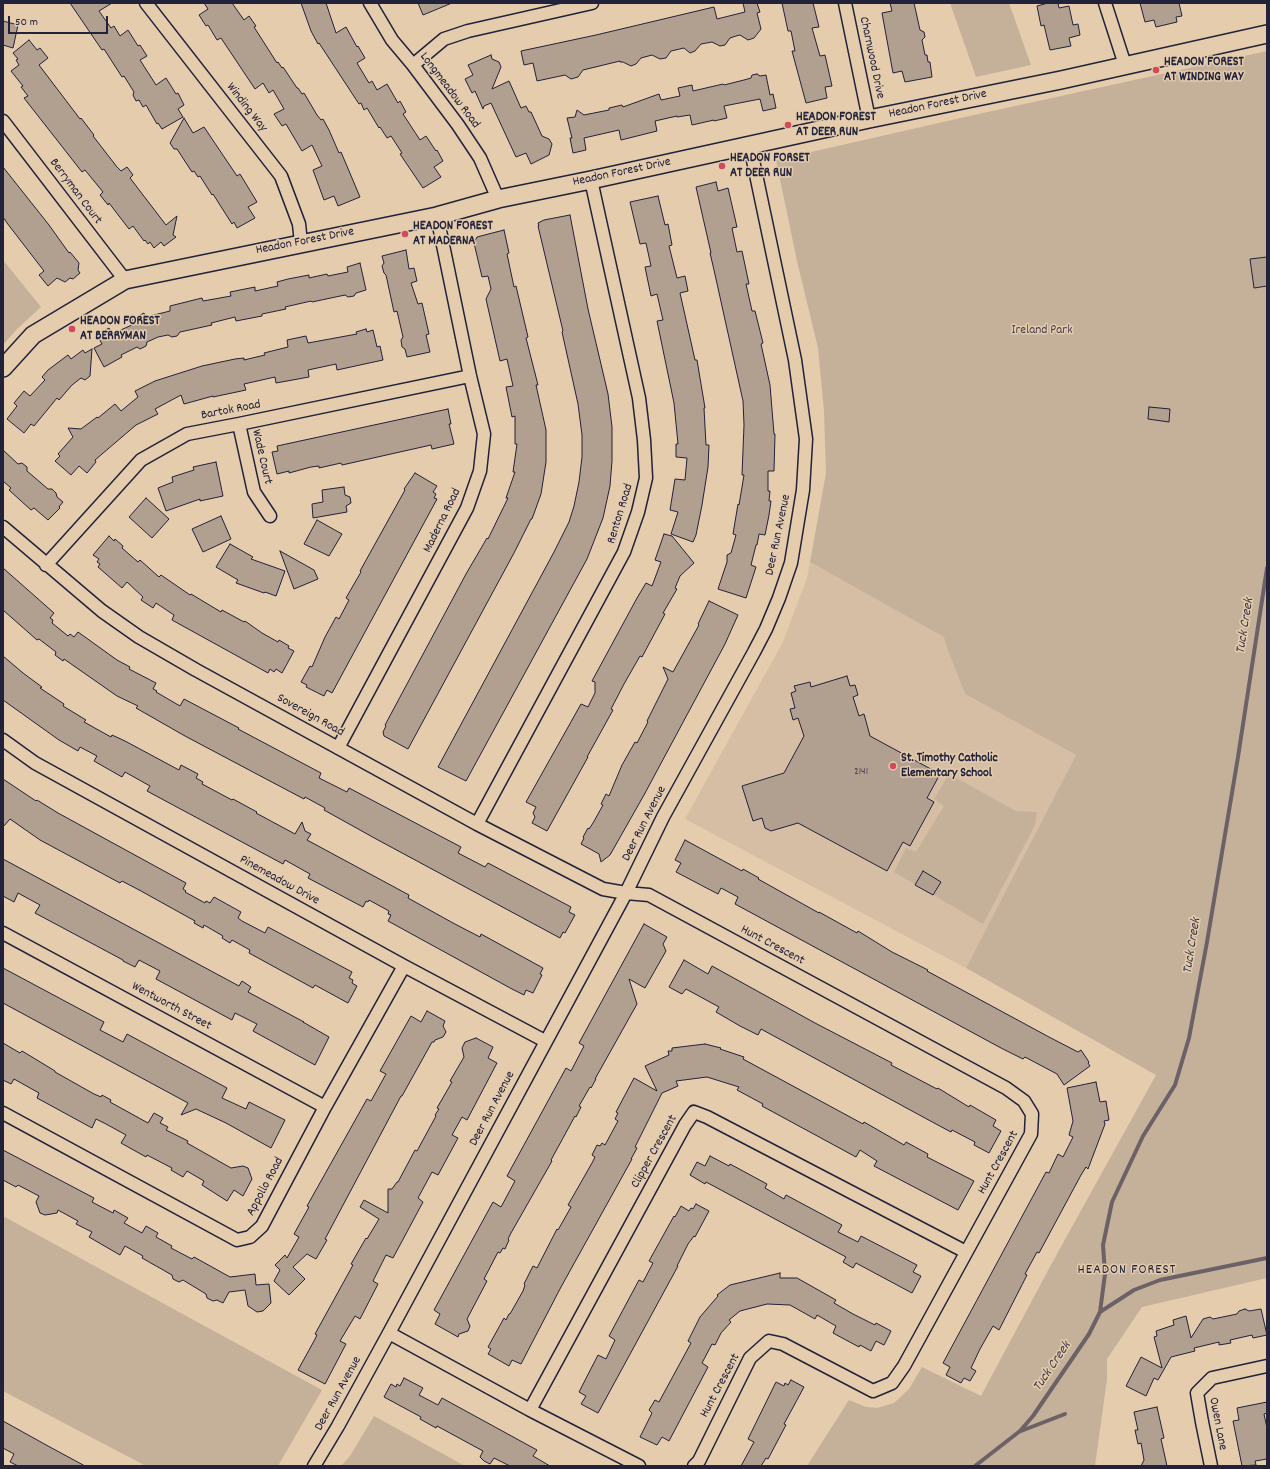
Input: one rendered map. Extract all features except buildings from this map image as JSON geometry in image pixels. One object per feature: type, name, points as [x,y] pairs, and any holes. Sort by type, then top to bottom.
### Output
[{"type":"street","name":"Winding Way","points":[[146,3],[281,176],[299,224],[301,243]]},
{"type":"street","name":"Longmeadow Road","points":[[370,3],[392,40],[413,65],[458,125],[480,158],[498,199]]},
{"type":"street","points":[[413,65],[444,40],[468,30],[592,3]]},
{"type":"street","name":"Charnwood Drive","points":[[845,3],[869,119]]},
{"type":"street","points":[[1105,3],[1125,65]]},
{"type":"street","name":"Headon Forest Drive","points":[[3,368],[33,335],[125,280],[437,216],[498,199],[1267,34]]},
{"type":"street","name":"Berryman Court","points":[[3,120],[125,280]]},
{"type":"street","name":"Deer Run Avenue","points":[[314,1466],[338,1426],[389,1333],[626,893],[663,817],[766,629],[791,563],[803,490],[806,439],[795,360],[750,146]]},
{"type":"street","name":"Renton Road","points":[[477,824],[624,552],[638,512],[646,478],[644,440],[639,398],[591,180]]},
{"type":"street","name":"Maderna Road","points":[[338,748],[467,508],[480,471],[484,434],[470,376],[437,216]]},
{"type":"street","name":"Bartok Road","points":[[46,564],[141,460],[186,434],[470,376]]},
{"type":"street","name":"Wade Court","points":[[239,424],[254,492],[270,516]]},
{"type":"street","name":"Sovereign Road","points":[[3,527],[102,611],[139,637],[477,824],[603,889],[626,893]]},
{"type":"street","name":"Pinemeadow Drive","points":[[3,740],[35,763],[404,966],[545,1041]]},
{"type":"street","name":"Hunt Crescent","points":[[626,893],[648,895],[1006,1088],[1024,1101],[1032,1114],[1031,1134],[904,1366],[892,1383],[872,1391],[783,1344],[769,1341],[750,1358],[699,1461],[694,1466]]},
{"type":"street","name":"Wentworth Street","points":[[3,933],[325,1107]]},
{"type":"street","name":"Appollo Road","points":[[3,1113],[237,1240],[250,1237],[262,1226],[325,1107],[404,966]]},
{"type":"street","name":"Clipper Crescent","points":[[530,1410],[694,1112],[707,1117],[966,1252]]},
{"type":"street","points":[[389,1333],[530,1410],[639,1466]]},
{"type":"street","name":"Owen Lane","points":[[1211,1466],[1197,1393],[1212,1378],[1267,1366]]},
{"type":"shaded area","name":"St. Timothy Catholic Elementary School","points":[[810,562],[945,637],[947,648],[965,694],[1076,755],[966,968],[685,819],[783,642],[807,578]]},
{"type":"green space","points":[[950,3],[1009,3],[1031,65],[976,77]]},
{"type":"green space","name":"Ireland Park","points":[[1267,51],[1267,1278],[1142,1307],[1107,1359],[1107,1379],[1095,1466],[807,1466],[849,1400],[866,1407],[877,1408],[894,1403],[909,1389],[922,1367],[981,1396],[1052,1263],[1156,1075],[966,968],[1076,755],[965,694],[944,637],[810,562],[826,473],[824,411],[818,348],[797,261],[776,160]]},
{"type":"green space","points":[[3,260],[41,307],[18,328],[3,345]]},
{"type":"green space","points":[[948,776],[956,778],[1016,811],[1037,812],[1035,825],[983,924],[894,872],[906,848],[916,852],[944,806],[934,799]]},
{"type":"green space","points":[[3,1216],[322,1390],[278,1466],[146,1466],[3,1391]]},
{"type":"green space","points":[[374,1416],[465,1466],[341,1466],[350,1456]]},
{"type":"waterway","name":"Tuck Creek","points":[[975,1466],[1020,1431],[1033,1416],[1089,1334],[1100,1312],[1105,1274],[1103,1245],[1112,1202],[1143,1136],[1175,1085],[1189,1038],[1207,942],[1238,757],[1267,568]]},
{"type":"waterway","name":"Tuck Creek","points":[[1100,1312],[1134,1290],[1160,1280],[1267,1258]]},
{"type":"waterway","name":"Tuck Creek","points":[[1021,1431],[1065,1414]]},
{"type":"place","name":"HEADON FOREST AT WINDING WAY","points":[[1156,70]]},
{"type":"place","name":"HEADON FOREST AT DEER RUN","points":[[788,125]]},
{"type":"place","name":"HEADON FORSET AT DEER RUN","points":[[722,166]]},
{"type":"place","name":"HEADON FOREST AT MADERNA","points":[[405,234]]},
{"type":"place","name":"HEADON FOREST AT BERRYMAN","points":[[72,329]]},
{"type":"place","name":"St. Timothy Catholic Elementary School","points":[[893,766]]},
{"type":"district","name":"HEADON FOREST","points":[[1127,1271]]}]
